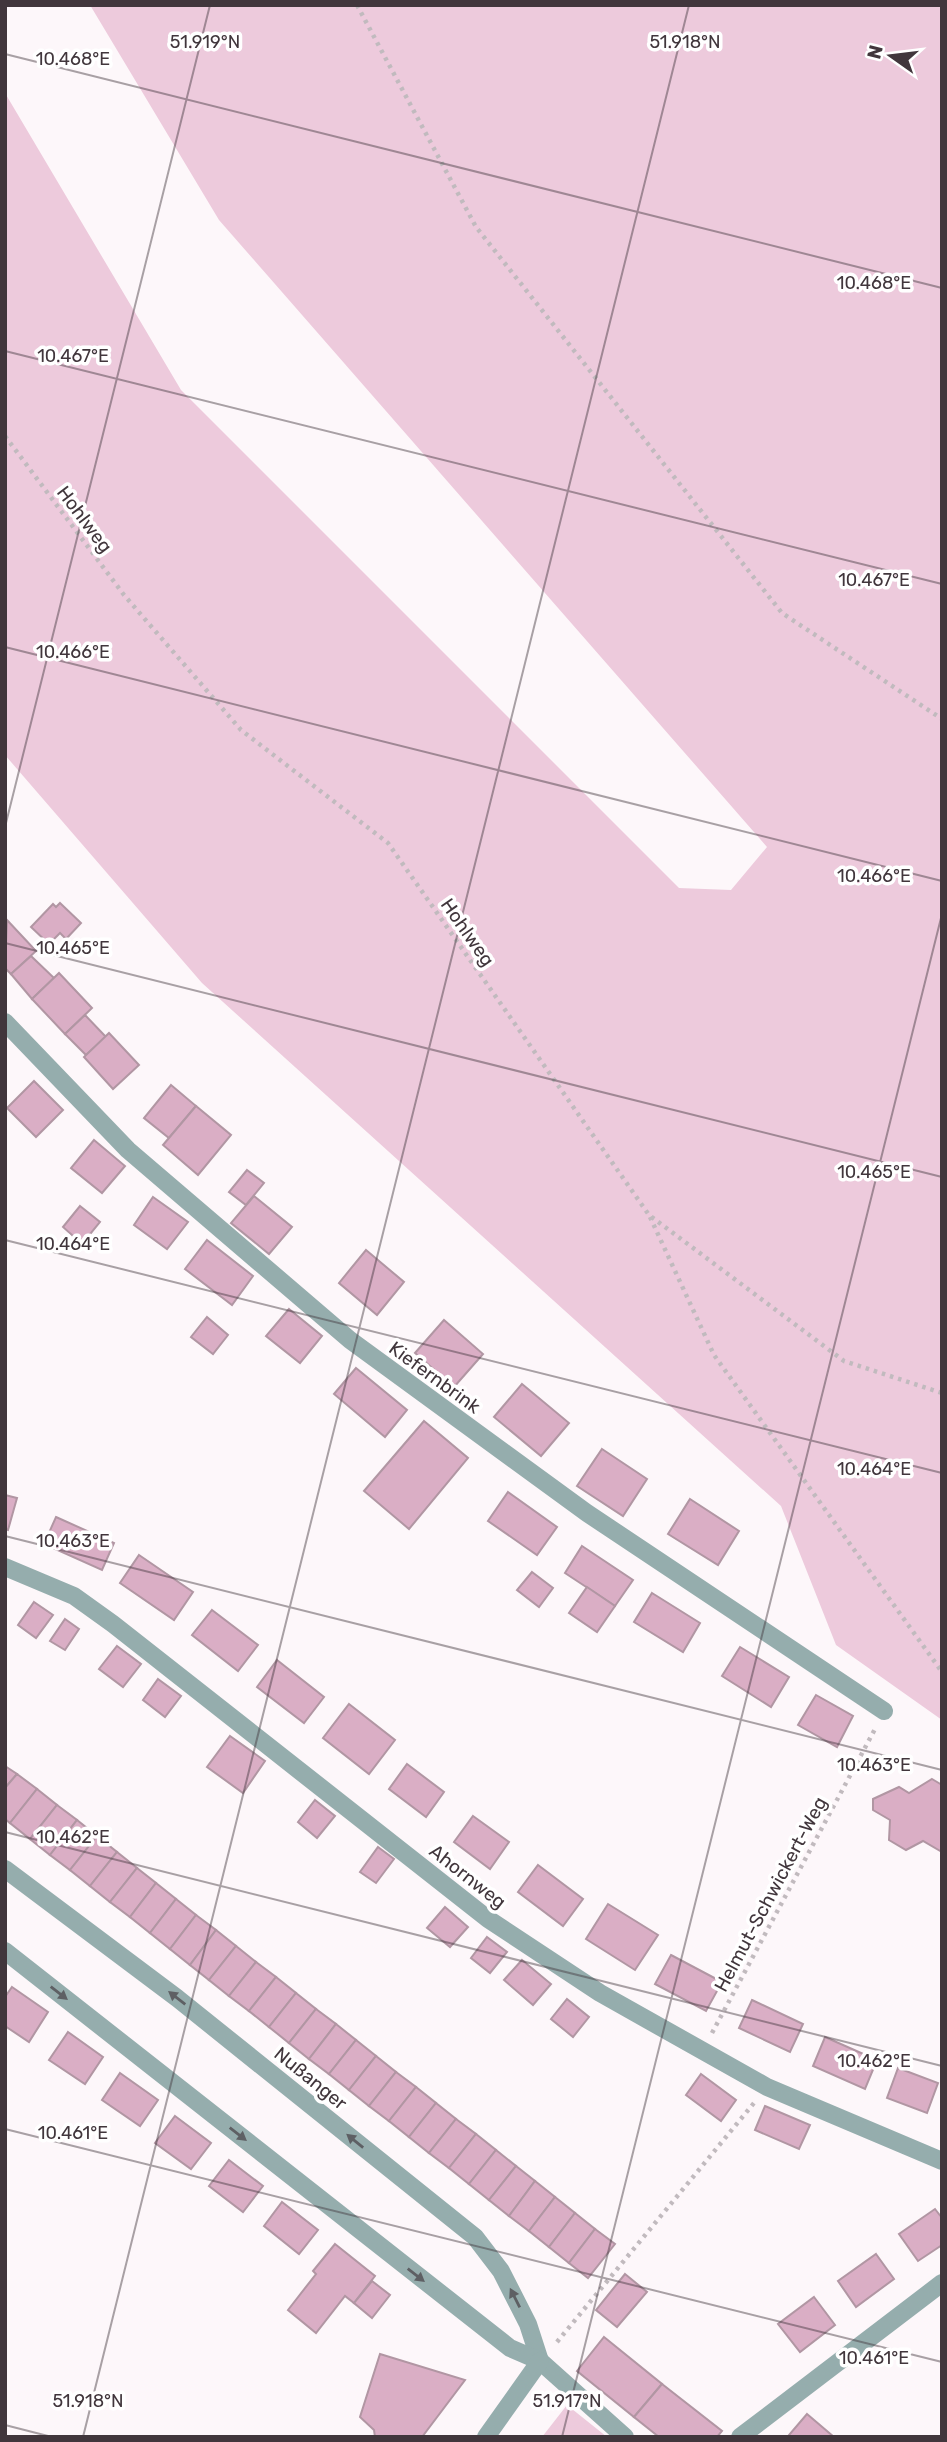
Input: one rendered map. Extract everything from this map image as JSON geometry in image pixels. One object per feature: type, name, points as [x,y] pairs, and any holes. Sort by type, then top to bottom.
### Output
[{"type":"street","name":"Kiefernbrink","points":[[5,1022],[128,1150],[350,1340],[587,1513],[884,1711]]},
{"type":"street","name":"Ahornweg","points":[[5,1567],[74,1596],[124,1632],[488,1919],[600,1993],[767,2087],[942,2161]]},
{"type":"street","name":"Nußanger","points":[[5,1869],[177,1998],[474,2237],[501,2271],[528,2324],[540,2361]]},
{"type":"street","points":[[5,1951],[510,2348],[540,2361],[625,2437]]},
{"type":"street","points":[[740,2437],[942,2283]]},
{"type":"street","points":[[486,2437],[540,2361]]},
{"type":"path","points":[[357,5],[476,227],[782,613],[942,719]]},
{"type":"path","name":"Hohlweg","points":[[5,436],[124,595],[241,730],[387,842],[649,1215],[844,1361],[942,1393]]},
{"type":"path","points":[[649,1215],[714,1355],[942,1672]]},
{"type":"path","name":"Helmut-Schwickert-Weg","points":[[702,2052],[884,1711]]},
{"type":"path","points":[[540,2361],[595,2298],[767,2087]]},
{"type":"shaded area","points":[[90,5],[942,5],[942,1720],[836,1645],[781,1506],[202,983],[5,755],[5,93],[181,390],[679,888],[731,890],[767,847],[219,220]]},
{"type":"shaded area","points":[[567,2405],[607,2437],[542,2437]]},
{"type":"building","points":[[60,903],[81,923],[66,939],[60,933],[49,944],[31,927],[53,904],[56,907]]},
{"type":"building","points":[[7,920],[36,951],[11,974],[5,968]]},
{"type":"building","points":[[31,956],[54,978],[32,999],[11,974]]},
{"type":"building","points":[[59,973],[92,1008],[65,1034],[32,999]]},
{"type":"building","points":[[85,1015],[106,1037],[86,1055],[65,1034]]},
{"type":"building","points":[[109,1033],[139,1065],[113,1089],[84,1057]]},
{"type":"building","points":[[34,1081],[63,1110],[36,1137],[7,1108]]},
{"type":"building","points":[[171,1085],[196,1106],[169,1138],[144,1118]]},
{"type":"building","points":[[196,1106],[231,1135],[198,1175],[163,1145]]},
{"type":"building","points":[[94,1140],[125,1166],[102,1193],[71,1168]]},
{"type":"building","points":[[247,1170],[264,1183],[246,1205],[229,1192]]},
{"type":"building","points":[[254,1196],[292,1227],[269,1254],[231,1223]]},
{"type":"building","points":[[153,1197],[188,1222],[167,1249],[134,1225]]},
{"type":"building","points":[[80,1206],[100,1222],[82,1244],[63,1227]]},
{"type":"building","points":[[207,1240],[253,1276],[232,1305],[185,1269]]},
{"type":"building","points":[[366,1250],[404,1282],[377,1315],[339,1283]]},
{"type":"building","points":[[289,1309],[322,1336],[300,1363],[266,1336]]},
{"type":"building","points":[[207,1317],[228,1335],[213,1354],[191,1337]]},
{"type":"building","points":[[444,1320],[483,1354],[454,1387],[415,1353]]},
{"type":"building","points":[[356,1368],[407,1410],[385,1437],[334,1394]]},
{"type":"building","points":[[522,1384],[569,1423],[541,1456],[494,1417]]},
{"type":"building","points":[[424,1421],[468,1458],[409,1529],[364,1491]]},
{"type":"building","points":[[602,1449],[647,1479],[623,1516],[577,1486]]},
{"type":"building","points":[[508,1492],[557,1527],[537,1555],[488,1521]]},
{"type":"building","points":[[5,1495],[17,1498],[8,1530],[5,1529]]},
{"type":"building","points":[[690,1499],[739,1531],[718,1565],[668,1534]]},
{"type":"building","points":[[56,1517],[114,1543],[102,1570],[44,1544]]},
{"type":"building","points":[[582,1546],[633,1580],[615,1606],[565,1573]]},
{"type":"building","points":[[139,1555],[193,1592],[174,1620],[120,1583]]},
{"type":"building","points":[[532,1572],[553,1588],[539,1607],[517,1590]]},
{"type":"building","points":[[587,1587],[615,1606],[597,1632],[569,1613]]},
{"type":"building","points":[[652,1593],[700,1623],[683,1652],[634,1622]]},
{"type":"building","points":[[34,1602],[53,1615],[36,1638],[18,1625]]},
{"type":"building","points":[[212,1610],[258,1645],[238,1671],[192,1635]]},
{"type":"building","points":[[65,1619],[79,1629],[65,1650],[50,1641]]},
{"type":"building","points":[[117,1646],[141,1664],[123,1687],[99,1669]]},
{"type":"building","points":[[740,1647],[789,1677],[771,1707],[722,1676]]},
{"type":"building","points":[[277,1660],[324,1697],[304,1723],[257,1687]]},
{"type":"building","points":[[158,1679],[181,1696],[165,1717],[143,1700]]},
{"type":"building","points":[[816,1695],[853,1716],[837,1747],[798,1725]]},
{"type":"building","points":[[349,1704],[395,1740],[369,1774],[323,1738]]},
{"type":"building","points":[[230,1736],[265,1761],[243,1793],[207,1767]]},
{"type":"building","points":[[407,1764],[444,1792],[426,1817],[389,1789]]},
{"type":"building","points":[[5,1766],[17,1774],[5,1788]]},
{"type":"building","points":[[17,1774],[37,1789],[10,1823],[5,1819],[5,1788]]},
{"type":"building","points":[[932,1779],[942,1785],[942,1852],[923,1841],[906,1850],[889,1840],[890,1820],[873,1810],[873,1799],[899,1787],[909,1793]]},
{"type":"building","points":[[37,1789],[57,1805],[30,1839],[10,1823]]},
{"type":"building","points":[[315,1800],[335,1816],[317,1838],[298,1822]]},
{"type":"building","points":[[57,1805],[77,1820],[50,1855],[30,1839]]},
{"type":"building","points":[[473,1816],[509,1842],[490,1869],[454,1842]]},
{"type":"building","points":[[77,1820],[97,1836],[70,1870],[50,1855]]},
{"type":"building","points":[[97,1836],[117,1852],[90,1886],[70,1870]]},
{"type":"building","points":[[378,1847],[394,1859],[376,1883],[360,1872]]},
{"type":"building","points":[[117,1852],[137,1868],[110,1902],[90,1886]]},
{"type":"building","points":[[538,1865],[583,1899],[563,1926],[518,1892]]},
{"type":"building","points":[[137,1868],[156,1883],[130,1917],[110,1902]]},
{"type":"building","points":[[156,1883],[176,1899],[150,1933],[130,1917]]},
{"type":"building","points":[[176,1899],[196,1915],[170,1949],[150,1933]]},
{"type":"building","points":[[608,1904],[658,1935],[635,1970],[586,1939]]},
{"type":"building","points":[[445,1907],[468,1927],[450,1947],[427,1928]]},
{"type":"building","points":[[196,1915],[216,1930],[190,1965],[170,1949]]},
{"type":"building","points":[[216,1930],[236,1946],[209,1980],[190,1965]]},
{"type":"building","points":[[487,1937],[507,1952],[490,1973],[471,1958]]},
{"type":"building","points":[[236,1946],[256,1962],[229,1996],[209,1980]]},
{"type":"building","points":[[671,1955],[722,1982],[706,2011],[655,1984]]},
{"type":"building","points":[[522,1960],[551,1984],[533,2005],[504,1980]]},
{"type":"building","points":[[256,1962],[276,1977],[249,2011],[229,1996]]},
{"type":"building","points":[[276,1977],[296,1993],[269,2027],[249,2011]]},
{"type":"building","points":[[12,1987],[48,2012],[29,2042],[5,2026],[5,1997]]},
{"type":"building","points":[[296,1993],[316,2009],[289,2043],[269,2027]]},
{"type":"building","points":[[567,1999],[589,2017],[573,2037],[551,2019]]},
{"type":"building","points":[[752,2000],[803,2024],[790,2052],[739,2028]]},
{"type":"building","points":[[316,2009],[336,2024],[309,2059],[289,2043]]},
{"type":"building","points":[[336,2024],[356,2040],[329,2074],[309,2059]]},
{"type":"building","points":[[68,2032],[103,2057],[85,2084],[49,2060]]},
{"type":"building","points":[[825,2037],[877,2060],[865,2089],[813,2066]]},
{"type":"building","points":[[356,2040],[376,2056],[349,2090],[329,2074]]},
{"type":"building","points":[[376,2056],[396,2072],[369,2106],[349,2090]]},
{"type":"building","points":[[898,2068],[938,2083],[927,2113],[887,2098]]},
{"type":"building","points":[[396,2072],[416,2087],[389,2121],[369,2106]]},
{"type":"building","points":[[120,2073],[158,2100],[140,2126],[102,2100]]},
{"type":"building","points":[[701,2074],[736,2100],[721,2121],[686,2095]]},
{"type":"building","points":[[416,2087],[436,2103],[409,2137],[389,2121]]},
{"type":"building","points":[[436,2103],[456,2119],[429,2153],[409,2137]]},
{"type":"building","points":[[765,2106],[810,2125],[799,2149],[755,2130]]},
{"type":"building","points":[[175,2116],[211,2143],[191,2169],[155,2143]]},
{"type":"building","points":[[456,2119],[476,2134],[449,2168],[429,2153]]},
{"type":"building","points":[[476,2134],[496,2150],[469,2184],[449,2168]]},
{"type":"building","points":[[496,2150],[516,2166],[489,2200],[469,2184]]},
{"type":"building","points":[[229,2160],[263,2186],[243,2212],[209,2186]]},
{"type":"building","points":[[516,2166],[535,2181],[509,2216],[489,2200]]},
{"type":"building","points":[[535,2181],[555,2197],[529,2231],[509,2216]]},
{"type":"building","points":[[555,2197],[575,2213],[549,2247],[529,2231]]},
{"type":"building","points":[[282,2202],[318,2230],[299,2254],[264,2226]]},
{"type":"building","points":[[935,2209],[942,2218],[942,2245],[918,2261],[899,2234]]},
{"type":"building","points":[[575,2213],[595,2229],[569,2263],[549,2247]]},
{"type":"building","points":[[595,2229],[615,2244],[588,2278],[569,2263]]},
{"type":"building","points":[[335,2244],[375,2276],[354,2303],[345,2296],[316,2333],[288,2310],[316,2274],[313,2271]]},
{"type":"building","points":[[876,2254],[894,2279],[856,2307],[838,2281]]},
{"type":"building","points":[[625,2274],[647,2292],[617,2327],[596,2310]]},
{"type":"building","points":[[372,2281],[390,2295],[372,2318],[354,2303]]},
{"type":"building","points":[[814,2297],[835,2325],[800,2352],[778,2324]]},
{"type":"building","points":[[604,2337],[662,2384],[634,2417],[577,2371]]},
{"type":"building","points":[[380,2354],[465,2380],[422,2437],[375,2437],[374,2430],[360,2417]]},
{"type":"building","points":[[662,2384],[722,2431],[717,2437],[659,2437],[634,2417]]},
{"type":"building","points":[[807,2414],[834,2437],[789,2435]]}]
